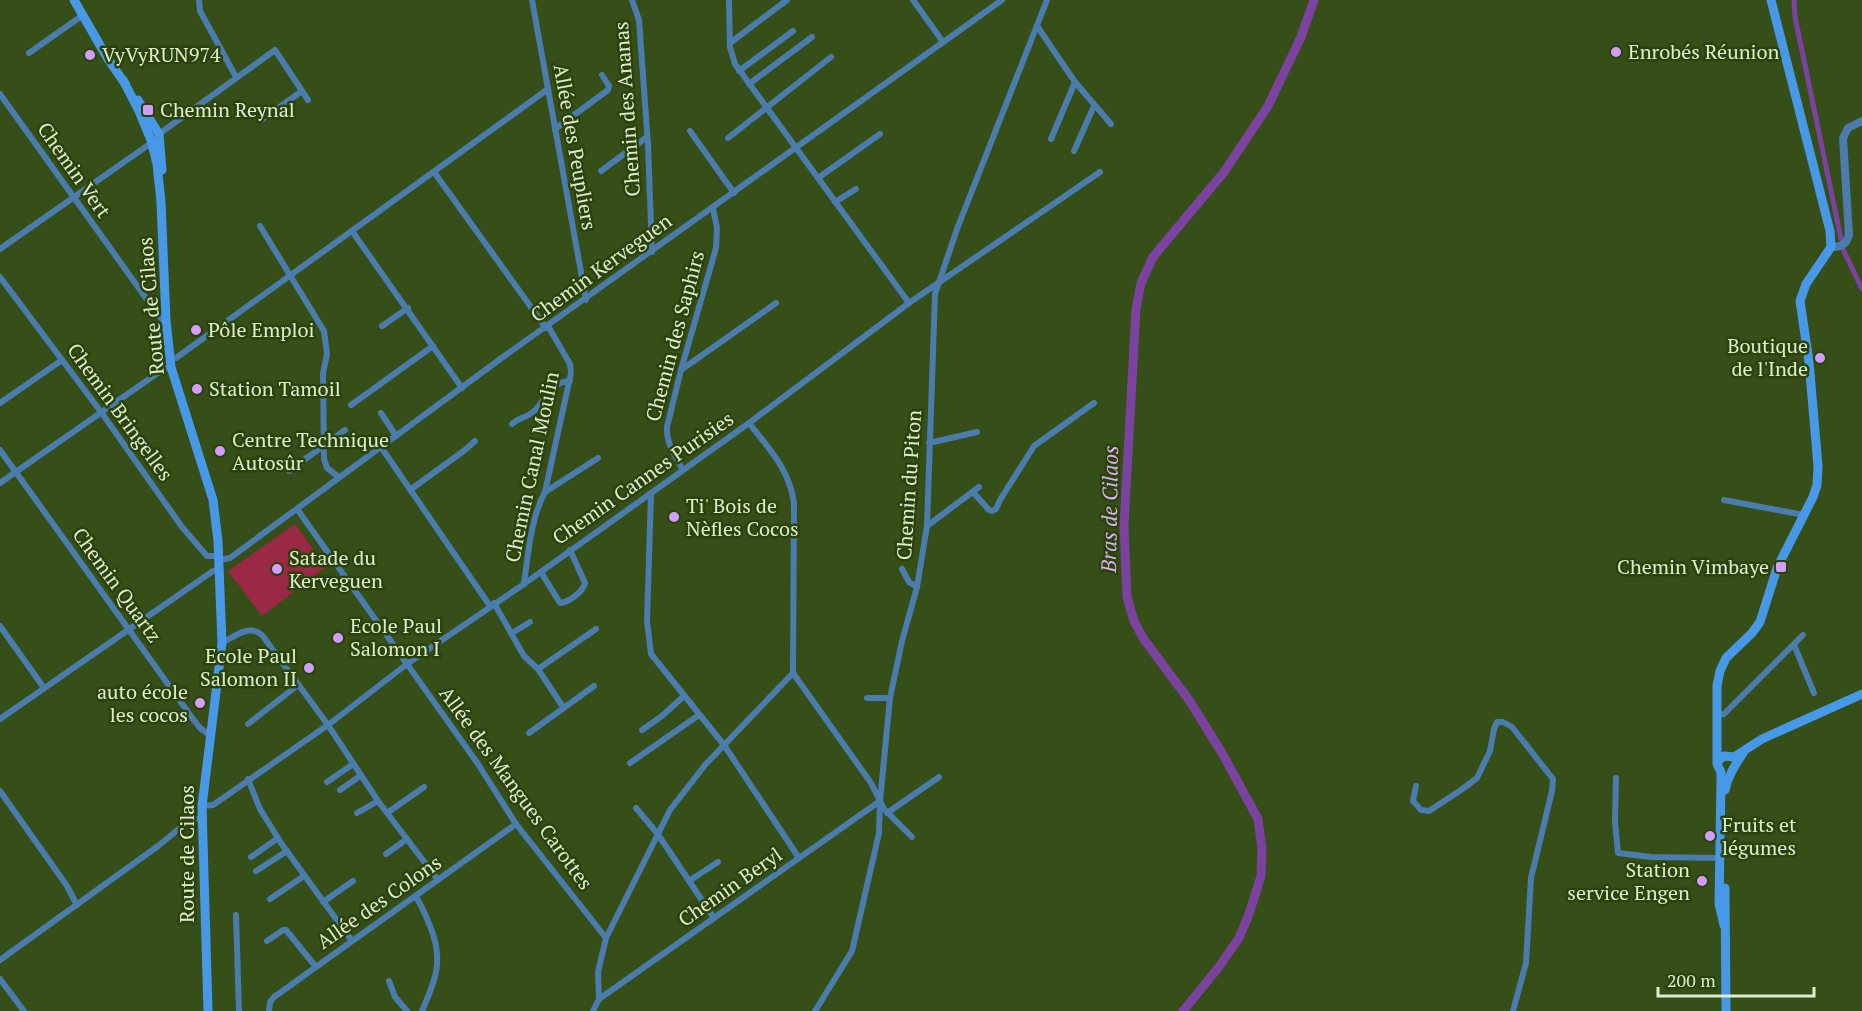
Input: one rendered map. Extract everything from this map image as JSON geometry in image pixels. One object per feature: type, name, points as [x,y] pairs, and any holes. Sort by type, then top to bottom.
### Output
[{"type":"main road","name":"Route de Cilaos","points":[[74,0],[157,138],[162,163],[161,202],[166,320],[171,364],[213,500],[219,558],[222,643],[202,806],[208,1011]]},
{"type":"main road","points":[[1725,773],[1734,770],[1719,747],[1717,686],[1722,665],[1760,621],[1777,568],[1817,485],[1818,466],[1809,362],[1800,301],[1806,284],[1831,247],[1830,231],[1771,0]]},
{"type":"main road","points":[[1725,773],[1718,767],[1762,739],[1862,694]]},
{"type":"main road","points":[[1724,924],[1719,904],[1719,858],[1725,773]]},
{"type":"main road","points":[[1725,773],[1723,812],[1726,1011]]},
{"type":"street","points":[[199,0],[200,11],[236,77]]},
{"type":"street","name":"Allée des Peupliers","points":[[532,0],[586,300]]},
{"type":"street","name":"Chemin des Ananas","points":[[632,0],[639,21],[652,252]]},
{"type":"street","points":[[730,43],[787,0]]},
{"type":"street","points":[[913,0],[943,42]]},
{"type":"street","name":"Chemin Kerveguen","points":[[219,558],[230,558],[1001,0]]},
{"type":"street","name":"Chemin du Piton","points":[[815,1011],[852,951],[879,833],[890,698],[902,641],[917,587],[927,526],[935,294],[1047,0]]},
{"type":"street","points":[[730,1],[730,43],[732,56],[739,71],[909,303]]},
{"type":"street","points":[[29,53],[83,15]]},
{"type":"street","points":[[1037,26],[1075,82],[1111,124]]},
{"type":"street","points":[[739,71],[793,31]]},
{"type":"street","points":[[749,84],[812,38]]},
{"type":"street","points":[[0,249],[157,138],[275,50],[308,100]]},
{"type":"street","points":[[728,138],[831,57]]},
{"type":"street","points":[[555,129],[608,90],[609,86],[602,75]]},
{"type":"street","points":[[1051,139],[1075,82]]},
{"type":"street","points":[[0,483],[171,364],[176,358],[548,89]]},
{"type":"street","points":[[261,120],[302,91]]},
{"type":"street","name":"Chemin Vert","points":[[0,94],[3,103],[74,197],[158,315],[166,320]]},
{"type":"street","points":[[1074,151],[1094,106]]},
{"type":"street","points":[[1831,247],[1841,247],[1849,235],[1843,138],[1848,128],[1862,121]]},
{"type":"street","points":[[690,130],[734,193]]},
{"type":"street","points":[[818,178],[880,134]]},
{"type":"street","points":[[601,171],[647,137]]},
{"type":"street","name":"Chemin Canal Moulin","points":[[434,172],[547,327],[570,364],[570,381],[545,492],[541,498],[532,535],[524,584]]},
{"type":"street","name":"Chemin Cannes Purisies","points":[[202,806],[213,805],[328,725],[408,664],[749,423],[909,303],[1100,172]]},
{"type":"street","points":[[835,202],[856,189]]},
{"type":"street","name":"Chemin des Saphirs","points":[[683,470],[667,436],[667,427],[716,248],[717,228],[713,208]]},
{"type":"street","points":[[260,226],[324,332],[327,354],[323,372],[326,465],[339,477]]},
{"type":"street","points":[[352,231],[462,388]]},
{"type":"street","name":"Chemin Bringelles","points":[[0,277],[101,412],[182,527],[207,556],[219,558]]},
{"type":"street","points":[[681,370],[776,303]]},
{"type":"street","points":[[382,326],[408,308]]},
{"type":"street","points":[[351,405],[433,346]]},
{"type":"street","points":[[0,403],[62,360]]},
{"type":"street","points":[[512,424],[532,413],[553,388],[570,381]]},
{"type":"street","points":[[927,526],[976,490],[988,510],[996,509],[1034,446],[1094,403]]},
{"type":"street","points":[[381,413],[396,436]]},
{"type":"street","points":[[749,423],[781,465],[792,490],[794,503],[793,673],[871,783],[887,813],[912,837]]},
{"type":"street","points":[[289,471],[345,430]]},
{"type":"street","points":[[929,442],[977,432]]},
{"type":"street","points":[[410,490],[475,441]]},
{"type":"street","points":[[381,447],[512,633],[524,656],[538,669],[563,707]]},
{"type":"street","name":"Chemin Quartz","points":[[0,450],[193,719],[211,736]]},
{"type":"street","points":[[545,492],[598,458]]},
{"type":"street","points":[[651,493],[647,621],[649,645],[656,662],[724,745],[799,858]]},
{"type":"street","points":[[1724,500],[1804,515]]},
{"type":"street","name":"Allée des Mangues Carottes","points":[[297,509],[478,764],[516,824],[606,938]]},
{"type":"street","points":[[540,572],[560,603],[564,603],[582,591],[585,583],[570,550]]},
{"type":"street","points":[[902,569],[909,582],[917,587]]},
{"type":"street","points":[[0,719],[213,571],[219,570]]},
{"type":"street","points":[[512,633],[530,622]]},
{"type":"street","points":[[0,626],[44,688]]},
{"type":"street","points":[[222,643],[249,630],[256,631],[328,725],[360,776],[438,880]]},
{"type":"street","points":[[538,669],[596,630]]},
{"type":"street","points":[[1718,715],[1724,714],[1803,635]]},
{"type":"street","points":[[1794,645],[1814,693]]},
{"type":"street","points":[[593,1011],[599,999],[598,972],[606,938],[657,833],[687,787],[793,673]]},
{"type":"street","points":[[248,724],[298,685]]},
{"type":"street","points":[[529,733],[594,686]]},
{"type":"street","points":[[642,730],[684,696]]},
{"type":"street","points":[[867,698],[890,698]]},
{"type":"street","points":[[630,763],[699,715]]},
{"type":"street","points":[[1416,786],[1413,801],[1415,806],[1421,810],[1430,811],[1477,778],[1486,760],[1497,722],[1503,722],[1512,727],[1552,779],[1552,791],[1531,878],[1526,963],[1513,1011]]},
{"type":"street","points":[[327,782],[353,764]]},
{"type":"street","points":[[340,790],[360,776]]},
{"type":"street","points":[[887,813],[939,777]]},
{"type":"street","points":[[1616,778],[1615,822],[1618,853],[1651,857],[1719,858]]},
{"type":"street","points":[[248,779],[260,809],[278,838],[352,941]]},
{"type":"street","points":[[387,813],[424,787]]},
{"type":"street","points":[[0,791],[67,886],[77,904]]},
{"type":"street","points":[[357,813],[378,801]]},
{"type":"street","name":"Chemin Beryl","points":[[599,999],[880,801]]},
{"type":"street","points":[[636,808],[657,833],[714,918]]},
{"type":"street","points":[[0,960],[158,846],[191,819],[202,819]]},
{"type":"street","name":"Allée des Colons","points":[[269,1011],[273,997],[516,824]]},
{"type":"street","points":[[251,857],[278,838]]},
{"type":"street","points":[[386,854],[407,839]]},
{"type":"street","points":[[256,871],[287,851]]},
{"type":"street","points":[[689,881],[718,862]]},
{"type":"street","points":[[270,899],[304,876]]},
{"type":"street","points":[[323,902],[353,881]]},
{"type":"street","points":[[416,897],[423,907],[438,950],[434,983],[422,1011]]},
{"type":"street","points":[[236,915],[239,1011]]},
{"type":"street","points":[[267,941],[286,930],[316,967]]},
{"type":"street","points":[[0,979],[24,1011]]},
{"type":"street","points":[[389,981],[395,997],[407,1011]]},
{"type":"shaded area","name":"Satade du Kerveguen","points":[[295,524],[326,567],[262,616],[228,571]]},
{"type":"waterway","name":"Bras de Cilaos","points":[[1183,1011],[1239,938],[1261,876],[1262,849],[1258,819],[1222,753],[1189,700],[1143,638],[1134,621],[1127,597],[1124,525],[1136,309],[1141,283],[1153,257],[1224,172],[1268,106],[1301,37],[1314,0]]},
{"type":"waterway","points":[[1794,0],[1795,17],[1841,239]]},
{"type":"waterway","points":[[1843,249],[1862,289]]},
{"type":"place","name":"Enrobés Réunion","points":[[1616,52]]},
{"type":"place","name":"VyVyRUN974","points":[[90,55]]},
{"type":"place","name":"Chemin Reynal","points":[[148,110]]},
{"type":"place","name":"Pôle Emploi","points":[[196,330]]},
{"type":"place","name":"Boutique de l'Inde","points":[[1820,358]]},
{"type":"place","name":"Station Tamoil","points":[[197,389]]},
{"type":"place","name":"Centre Technique Autosûr","points":[[220,451]]},
{"type":"place","name":"Ti' Bois de Nèfles Cocos","points":[[674,517]]},
{"type":"place","name":"Chemin Vimbaye","points":[[1781,567]]},
{"type":"place","name":"Satade du Kerveguen","points":[[277,569]]},
{"type":"place","name":"Ecole Paul Salomon I","points":[[338,638]]},
{"type":"place","name":"Ecole Paul Salomon II","points":[[309,668]]},
{"type":"place","name":"auto école les cocos","points":[[200,703]]},
{"type":"place","name":"Fruits et légumes","points":[[1710,836]]},
{"type":"place","name":"Station service Engen","points":[[1702,881]]}]
